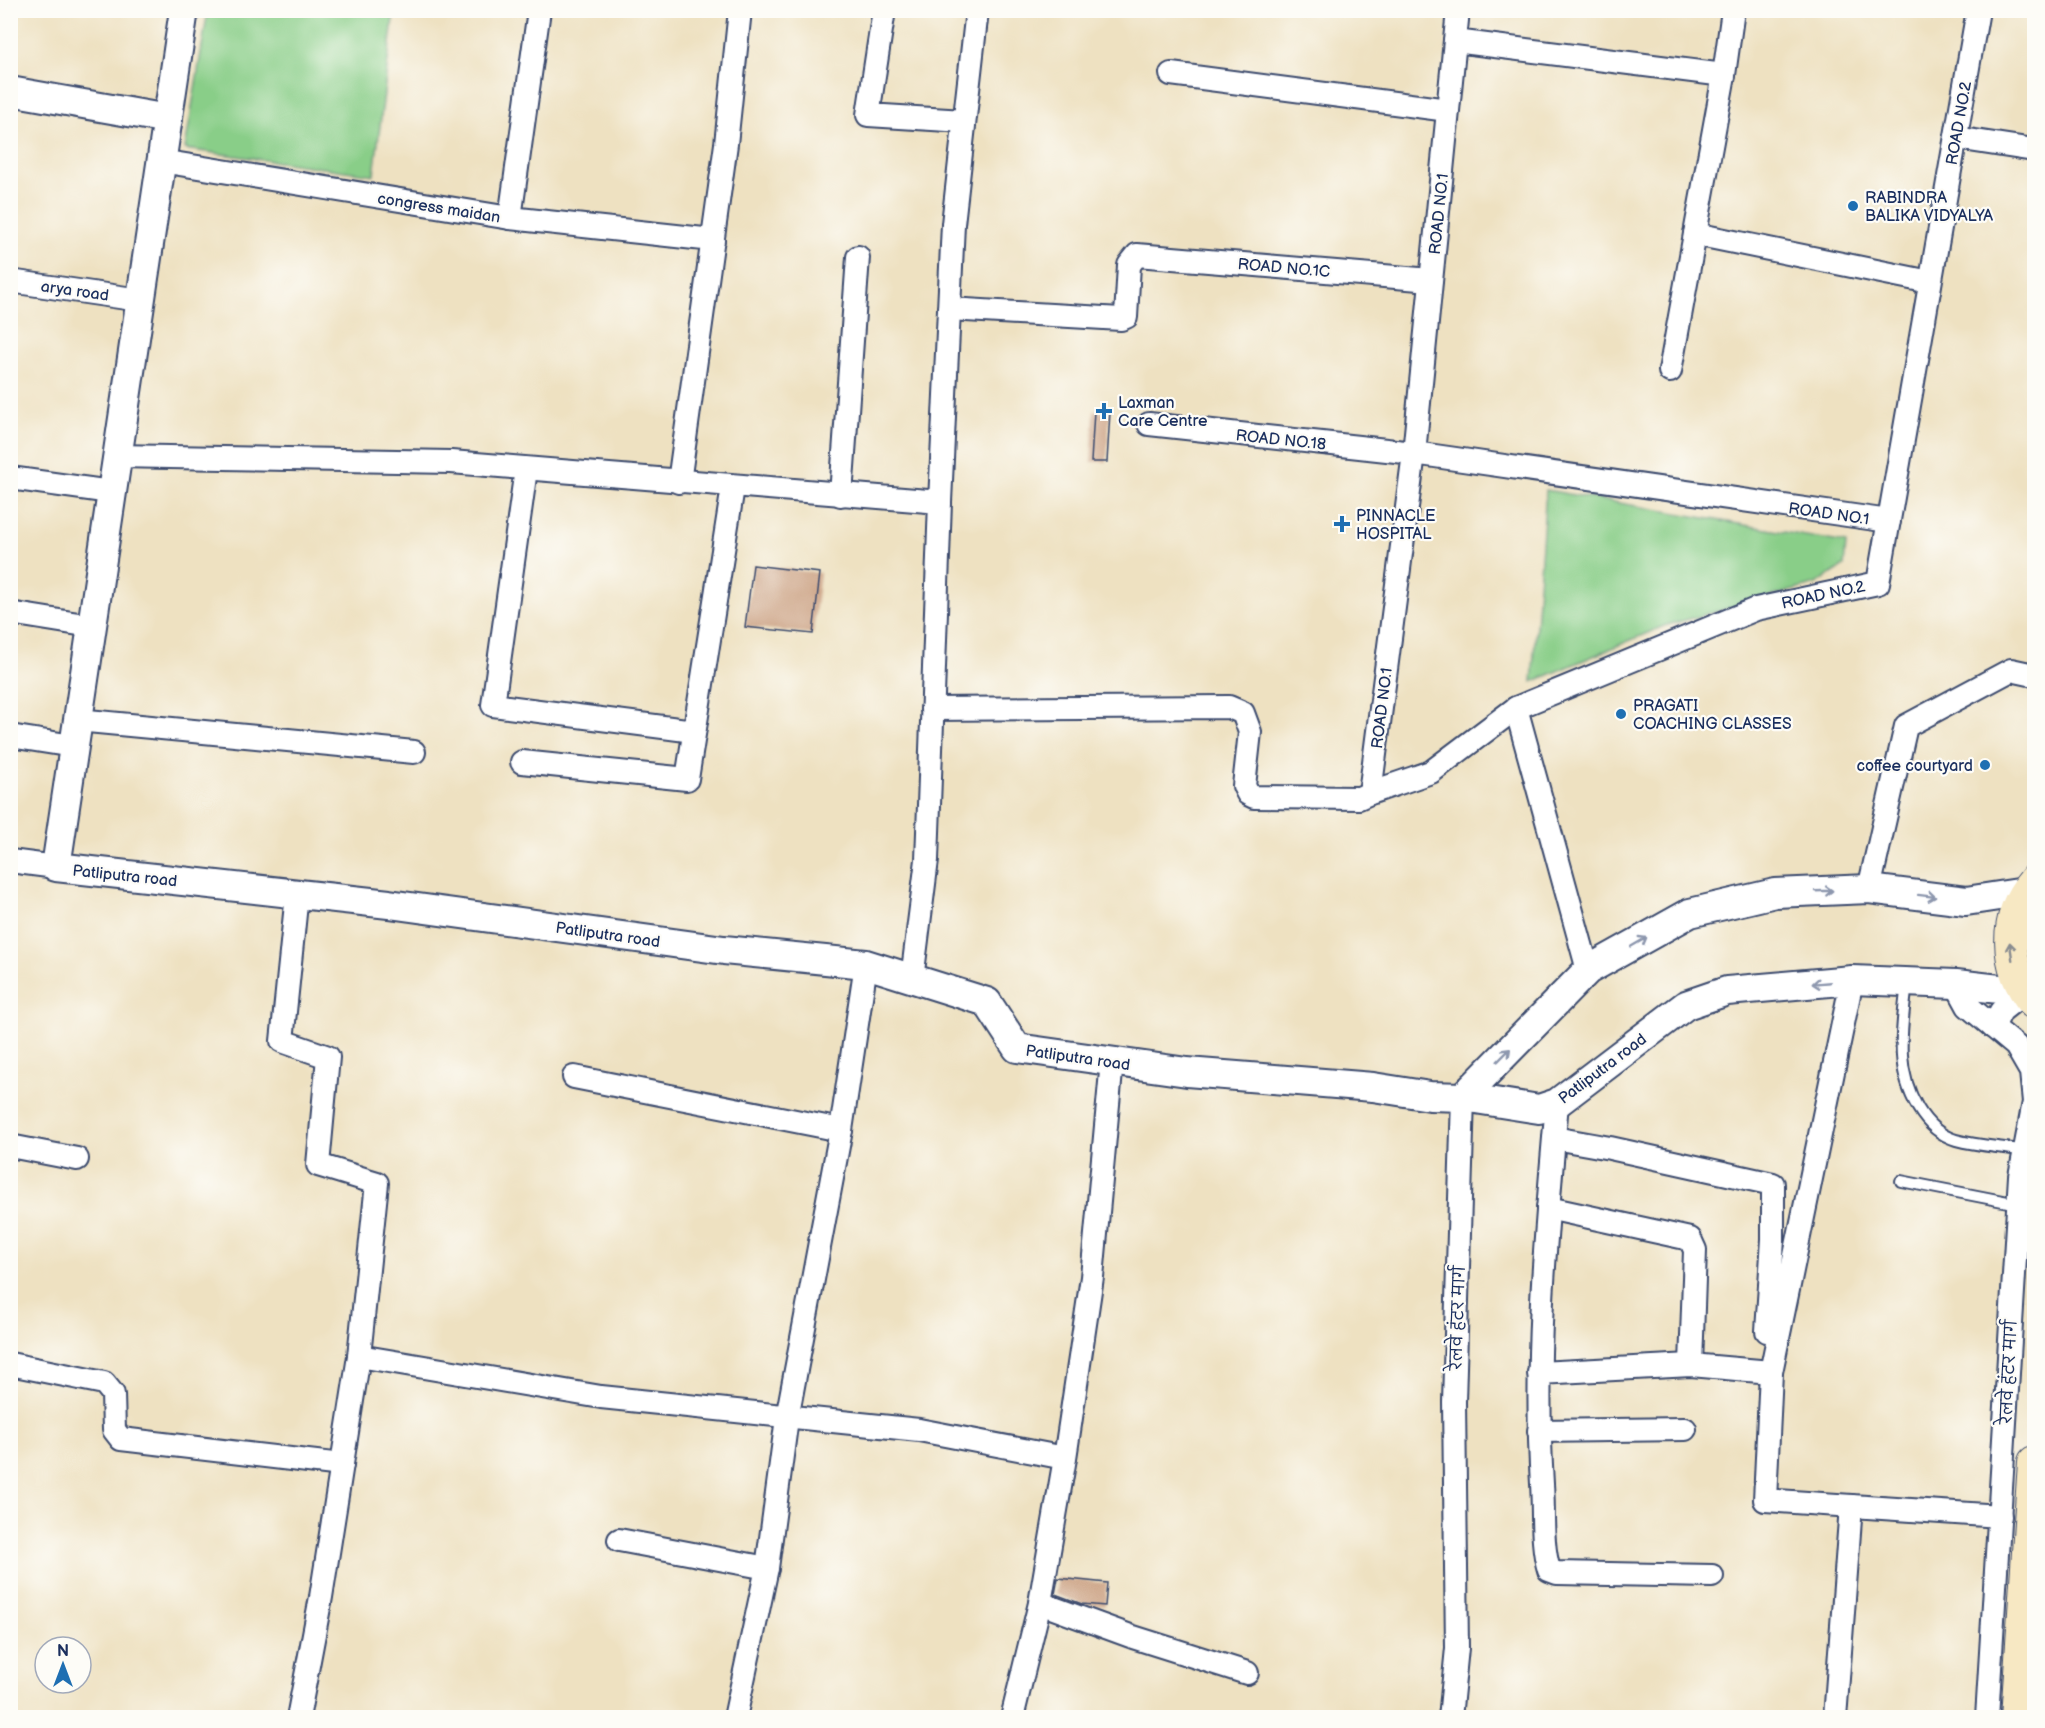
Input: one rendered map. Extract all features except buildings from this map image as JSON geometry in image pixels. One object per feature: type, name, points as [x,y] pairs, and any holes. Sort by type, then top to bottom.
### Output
[{"type":"main road","points":[[2030,886],[2014,916],[2010,942],[2014,968],[2030,998]]},
{"type":"main road","points":[[2017,1718],[2034,1462]]},
{"type":"street","points":[[10,861],[56,867],[184,10]]},
{"type":"street","name":"congress maidan","points":[[161,161],[510,218],[539,10]]},
{"type":"street","points":[[679,482],[713,240],[740,10]]},
{"type":"street","points":[[884,10],[868,115],[964,121]]},
{"type":"street","points":[[912,979],[927,860],[953,224],[977,10]]},
{"type":"street","name":"ROAD NO.1","points":[[1370,793],[1414,453],[1458,10]]},
{"type":"street","points":[[1670,371],[1724,75],[1733,10]]},
{"type":"street","name":"ROAD NO.2","points":[[1516,708],[1756,609],[1878,583],[1978,10]]},
{"type":"street","points":[[1455,41],[1724,75]]},
{"type":"street","points":[[1170,74],[1448,110]]},
{"type":"street","points":[[10,91],[168,119]]},
{"type":"street","points":[[1956,138],[2034,150]]},
{"type":"street","points":[[510,218],[713,240]]},
{"type":"street","points":[[1695,234],[1930,282]]},
{"type":"street","name":"ROAD NO.1C","points":[[949,309],[1121,319],[1126,317],[1129,266],[1137,255],[1431,280]]},
{"type":"street","points":[[841,495],[858,257]]},
{"type":"street","name":"arya road","points":[[10,281],[140,300]]},
{"type":"street","name":"ROAD NO.18","points":[[1149,424],[1414,453]]},
{"type":"street","name":"ROAD NO.1","points":[[1414,453],[1889,521]]},
{"type":"street","points":[[116,456],[451,462],[733,487],[940,502]]},
{"type":"street","points":[[525,469],[493,705],[694,731]]},
{"type":"street","points":[[10,478],[111,492]]},
{"type":"street","points":[[522,762],[687,779],[733,487]]},
{"type":"street","points":[[10,614],[91,626]]},
{"type":"street","points":[[1869,889],[1906,726],[2011,670],[2034,675]]},
{"type":"street","points":[[932,709],[1229,707],[1243,713],[1250,732],[1244,786],[1248,794],[1254,797],[1359,798],[1431,772],[1516,708],[1588,970]]},
{"type":"street","points":[[10,736],[75,733],[414,752]]},
{"type":"street","name":"Patliputra road","points":[[56,867],[297,894],[724,950],[866,964],[987,1002],[1017,1047],[1187,1072],[1373,1087],[1430,1096],[1463,1096],[1539,1109],[1557,1103],[1686,1005],[1727,991],[1852,980],[1956,984],[2030,998]]},
{"type":"street","points":[[1463,1096],[1588,970],[1690,913],[1775,893],[1869,889],[1966,901],[2030,886]]},
{"type":"street","points":[[297,894],[282,1041],[328,1057],[318,1166],[377,1183],[359,1356],[298,1718]]},
{"type":"street","points":[[735,1718],[767,1568],[787,1418],[841,1130],[866,964]]},
{"type":"street","points":[[1852,980],[1771,1372],[1765,1500],[2000,1516]]},
{"type":"street","name":"रेलवे हंटर मार्ग","points":[[1956,984],[1968,1006],[2016,1046],[2031,1072],[2034,1102],[2018,1204],[1987,1718]]},
{"type":"street","points":[[1993,1027],[2001,1011],[2030,998]]},
{"type":"street","points":[[1012,1718],[1040,1603],[1065,1458],[1092,1277],[1112,1061]]},
{"type":"street","points":[[574,1077],[841,1130]]},
{"type":"street","name":"रेलवे हंटर मार्ग","points":[[1450,1718],[1457,1648],[1454,1402],[1463,1096]]},
{"type":"street","points":[[1557,1103],[1548,1208],[1539,1373],[1539,1431],[1549,1570],[1557,1573],[1712,1576]]},
{"type":"street","points":[[1554,1138],[1773,1184],[1773,1239],[1767,1332]]},
{"type":"street","points":[[10,1146],[77,1159]]},
{"type":"street","points":[[1548,1208],[1690,1239],[1695,1250],[1691,1365]]},
{"type":"street","points":[[359,1356],[601,1397],[919,1430],[1065,1458]]},
{"type":"street","points":[[10,1364],[104,1383],[113,1394],[114,1430],[121,1439],[342,1465]]},
{"type":"street","points":[[1539,1373],[1691,1365],[1771,1372]]},
{"type":"street","points":[[1539,1431],[1685,1429]]},
{"type":"street","points":[[1835,1718],[1851,1506]]},
{"type":"street","points":[[619,1540],[767,1568]]},
{"type":"street","points":[[1040,1603],[1134,1637],[1248,1673]]},
{"type":"lane","points":[[1907,982],[1900,1063],[1905,1081],[1922,1114],[1929,1124],[1957,1140],[2025,1151]]},
{"type":"lane","points":[[1901,1181],[2018,1204]]},
{"type":"green space","points":[[208,10],[394,11],[374,175],[185,149]]},
{"type":"green space","points":[[1546,490],[1846,543],[1844,566],[1816,584],[1664,626],[1532,682]]},
{"type":"place","name":"RABINDRA BALIKA VIDYALYA","points":[[1853,206]]},
{"type":"place","name":"Laxman Care Centre","points":[[1104,411]]},
{"type":"place","name":"PINNACLE HOSPITAL","points":[[1342,524]]},
{"type":"place","name":"PRAGATI COACHING CLASSES","points":[[1621,714]]},
{"type":"place","name":"coffee courtyard","points":[[1985,765]]}]
